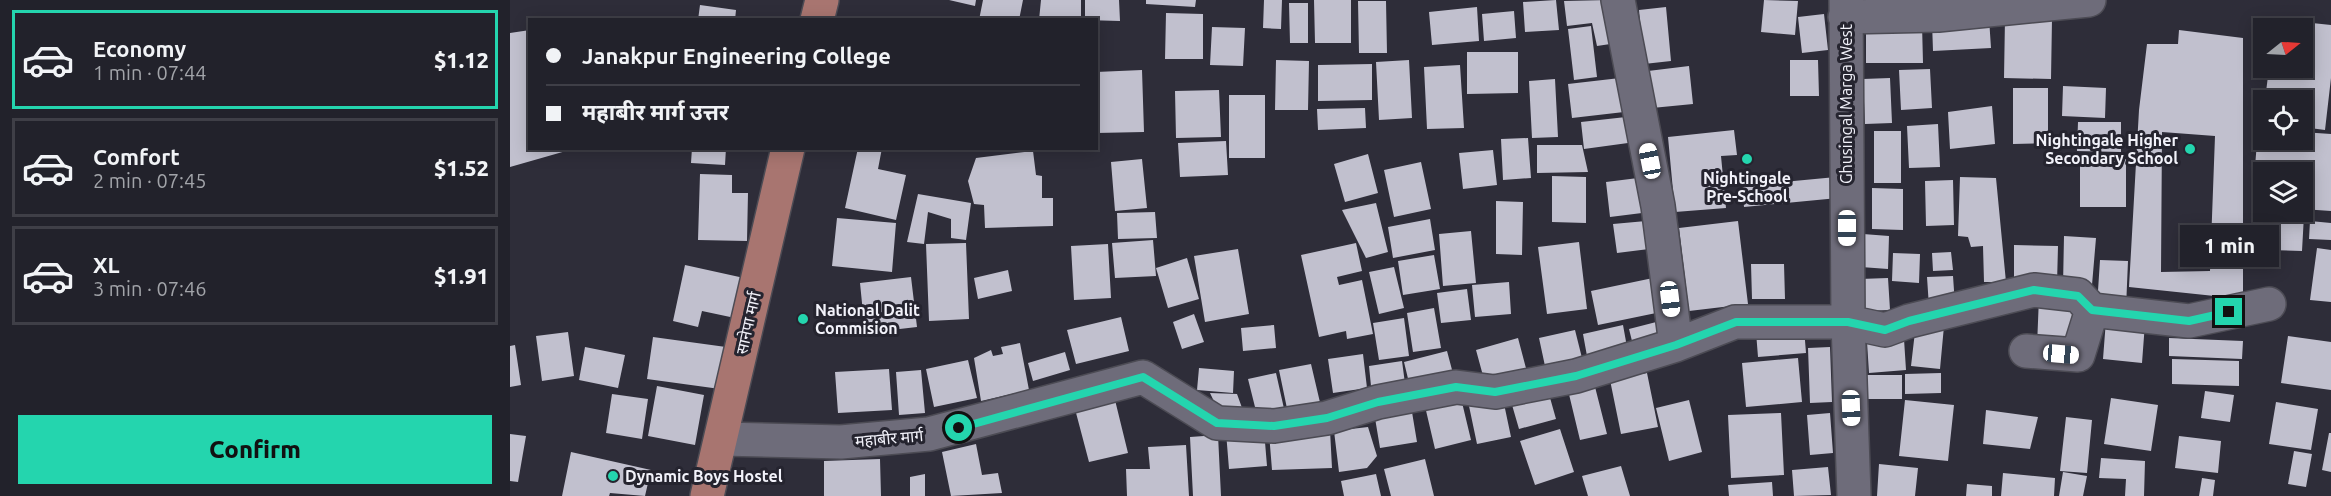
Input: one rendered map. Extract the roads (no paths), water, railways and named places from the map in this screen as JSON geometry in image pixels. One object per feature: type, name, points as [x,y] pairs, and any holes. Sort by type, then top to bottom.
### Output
[{"type":"main road","points":[[818,18],[822,0]]},
{"type":"main road","name":"सानेपा मार्ग","points":[[707,496],[788,150]]},
{"type":"street","points":[[1618,0],[1658,206],[1676,345]]},
{"type":"street","points":[[1845,8],[1938,15],[2090,0]]},
{"type":"street","name":"Ghusingal Marga West","points":[[1845,8],[1848,322],[1854,496]]},
{"type":"street","name":"महाबीर मार्ग","points":[[722,439],[841,442],[929,434],[1143,377],[1217,423],[1274,426],[1327,418],[1378,402],[1456,387],[1495,392],[1576,376],[1676,345],[1736,322],[1848,322],[1885,330],[1909,321],[2034,290],[2078,296],[2092,310]]},
{"type":"street","points":[[2026,351],[2078,355],[2092,310],[2189,321],[2269,304]]},
{"type":"place","name":"Nightingale Higher Secondary School","points":[[2190,149]]},
{"type":"place","name":"Nightingale Pre-School","points":[[1747,159]]},
{"type":"place","name":"National Dalit Commision","points":[[803,319]]},
{"type":"place","name":"Dynamic Boys Hostel","points":[[613,476]]}]
